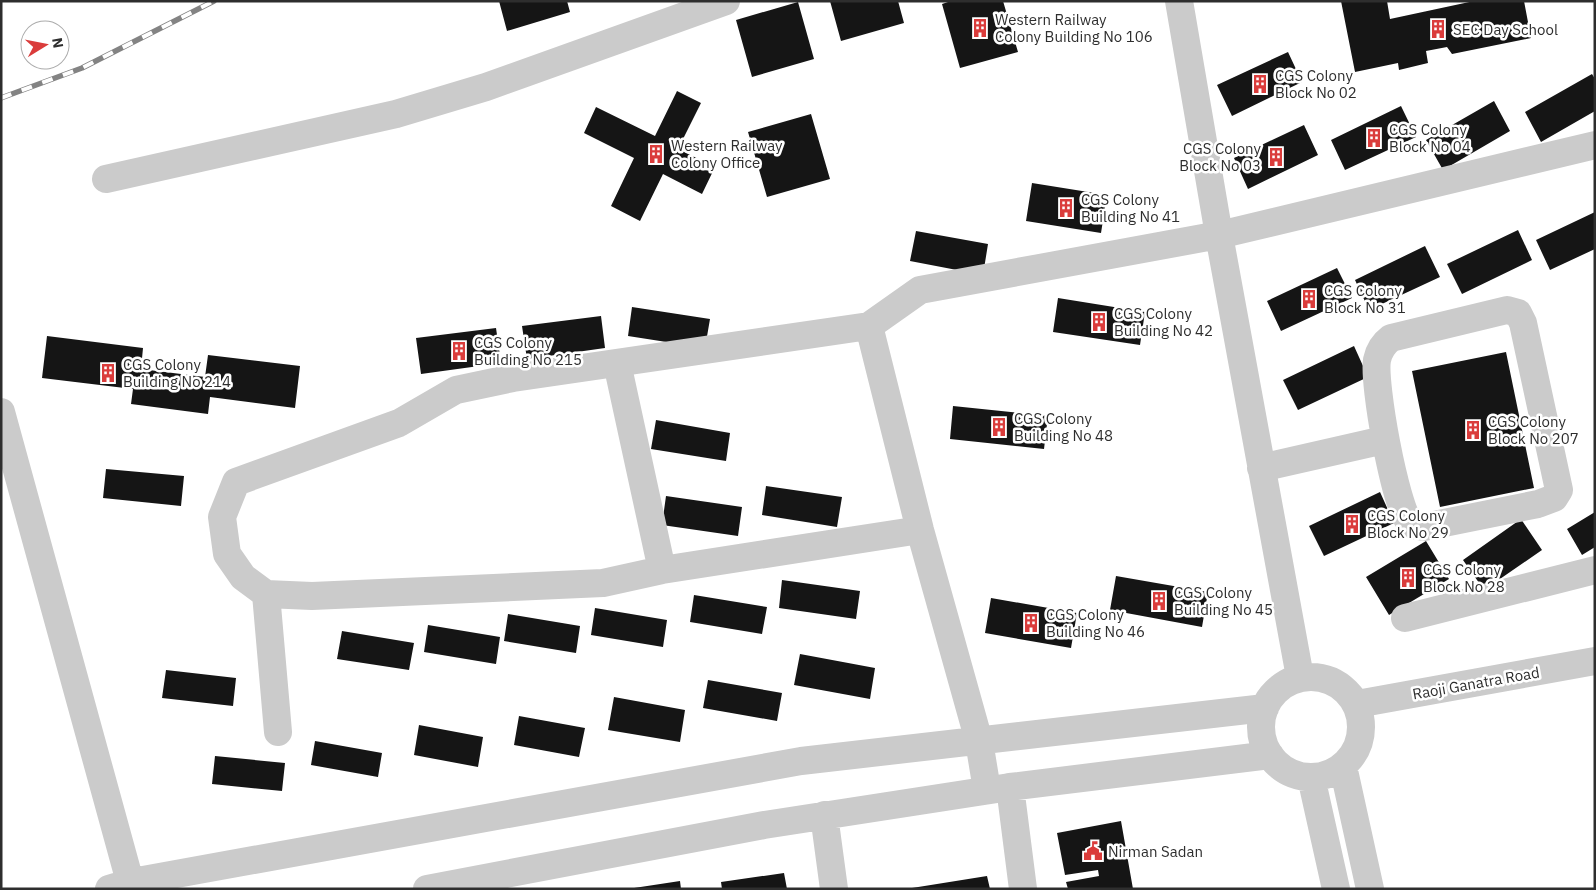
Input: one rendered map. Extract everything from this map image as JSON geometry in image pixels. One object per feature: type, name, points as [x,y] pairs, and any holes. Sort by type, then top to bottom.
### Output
[{"type":"street","points":[[106,179],[396,114],[486,87],[726,1]]},
{"type":"street","points":[[1179,1],[1219,235],[1300,677]]},
{"type":"street","points":[[920,530],[662,570],[603,583],[312,596],[266,594],[243,577],[227,554],[222,517],[236,482],[399,423],[456,390],[513,378],[869,326],[920,290],[1219,235],[1595,145]]},
{"type":"street","points":[[1507,310],[1518,313],[1523,323],[1558,477],[1559,490],[1554,498],[1538,504],[1424,527],[1414,526],[1409,522],[1404,510],[1384,440],[1377,374],[1377,360],[1382,346],[1391,338],[1493,312],[1507,310]]},
{"type":"street","points":[[869,326],[920,530],[979,741],[998,788],[1023,889]]},
{"type":"street","points":[[617,363],[662,570]]},
{"type":"street","points":[[1,412],[124,886],[801,761],[1265,708]]},
{"type":"street","points":[[1262,468],[1384,440]]},
{"type":"street","points":[[1404,618],[1595,570]]},
{"type":"street","points":[[266,594],[278,732]]},
{"type":"street","name":"Raoji Ganatra Road","points":[[1357,704],[1595,661]]},
{"type":"street","points":[[1317,676],[1333,681],[1347,691],[1357,704],[1361,721],[1360,738],[1354,753],[1343,766],[1328,774],[1311,777],[1296,774],[1282,767],[1270,755],[1263,740],[1261,724],[1265,708],[1273,694],[1285,683],[1300,677],[1317,676]]},
{"type":"street","points":[[426,889],[764,825],[998,788],[1270,755]]},
{"type":"street","points":[[1343,766],[1370,889]]},
{"type":"street","points":[[1311,777],[1336,889]]},
{"type":"street","points":[[824,816],[834,889]]},
{"type":"building","points":[[499,1],[567,1],[570,12],[507,31]]},
{"type":"building","points":[[830,1],[898,1],[904,23],[841,41]]},
{"type":"building","name":"Western Railway Colony Building No 106","points":[[951,1],[1003,1],[1018,52],[960,68],[942,4]]},
{"type":"building","name":"SEC Day School","points":[[1341,1],[1387,1],[1390,19],[1474,1],[1524,1],[1531,38],[1452,54],[1447,47],[1426,51],[1428,63],[1399,70],[1398,63],[1355,72]]},
{"type":"building","points":[[798,2],[814,59],[752,77],[736,20]]},
{"type":"building","name":"CGS Colony Block No 02","points":[[1288,52],[1302,82],[1232,116],[1217,85]]},
{"type":"building","points":[[1592,74],[1595,79],[1595,111],[1541,142],[1525,112]]},
{"type":"building","name":"Western Railway Colony Office","points":[[677,91],[701,103],[678,149],[715,167],[702,194],[663,174],[640,221],[611,206],[634,158],[584,133],[596,107],[655,136]]},
{"type":"building","points":[[1494,101],[1510,131],[1443,170],[1426,140]]},
{"type":"building","name":"CGS Colony Block No 04","points":[[1401,106],[1416,137],[1345,170],[1331,140]]},
{"type":"building","points":[[811,114],[830,179],[767,197],[748,132]]},
{"type":"building","name":"CGS Colony Block No 03","points":[[1304,125],[1318,155],[1248,189],[1234,158]]},
{"type":"building","name":"CGS Colony Building No 41","points":[[1032,183],[1107,195],[1101,233],[1026,221]]},
{"type":"building","points":[[1595,212],[1595,249],[1550,270],[1536,240]]},
{"type":"building","points":[[1518,230],[1532,260],[1462,294],[1447,264]]},
{"type":"building","points":[[916,231],[988,244],[983,275],[910,261]]},
{"type":"building","points":[[1425,246],[1440,277],[1369,310],[1355,280]]},
{"type":"building","name":"CGS Colony Block No 31","points":[[1337,268],[1352,298],[1281,331],[1267,301]]},
{"type":"building","name":"CGS Colony Building No 42","points":[[1058,298],[1145,312],[1140,345],[1053,332]]},
{"type":"building","points":[[632,307],[710,319],[705,348],[628,336]]},
{"type":"building","points":[[601,316],[605,348],[527,359],[522,326]]},
{"type":"building","name":"CGS Colony Building No 215","points":[[496,328],[501,363],[421,374],[416,338]]},
{"type":"building","name":"CGS Colony Building No 214","points":[[47,336],[143,348],[141,369],[205,377],[208,355],[300,366],[295,408],[210,397],[208,414],[131,404],[133,389],[42,378]]},
{"type":"building","points":[[1354,346],[1368,377],[1298,410],[1283,380]]},
{"type":"building","name":"CGS Colony Block No 207","points":[[1506,352],[1534,488],[1440,507],[1412,371]]},
{"type":"building","name":"CGS Colony Building No 48","points":[[953,406],[1048,416],[1044,449],[950,439]]},
{"type":"building","points":[[656,420],[730,433],[726,461],[651,449]]},
{"type":"building","points":[[106,469],[184,476],[181,506],[103,498]]},
{"type":"building","points":[[766,486],[842,497],[837,527],[762,515]]},
{"type":"building","name":"CGS Colony Block No 29","points":[[1380,492],[1394,523],[1324,556],[1309,526]]},
{"type":"building","points":[[666,496],[742,507],[738,536],[662,525]]},
{"type":"building","points":[[1595,512],[1595,547],[1582,555],[1567,529]]},
{"type":"building","points":[[1521,519],[1542,550],[1484,590],[1463,560]]},
{"type":"building","name":"CGS Colony Block No 28","points":[[1426,541],[1449,579],[1389,615],[1366,577]]},
{"type":"building","name":"CGS Colony Building No 45","points":[[1116,576],[1208,592],[1202,627],[1110,610]]},
{"type":"building","points":[[782,580],[860,591],[856,619],[779,608]]},
{"type":"building","points":[[694,595],[767,607],[762,634],[690,622]]},
{"type":"building","name":"CGS Colony Building No 46","points":[[991,598],[1077,613],[1071,648],[985,633]]},
{"type":"building","points":[[595,608],[667,620],[663,647],[591,635]]},
{"type":"building","points":[[508,614],[580,626],[576,653],[504,641]]},
{"type":"building","points":[[428,625],[500,637],[496,664],[424,652]]},
{"type":"building","points":[[342,631],[414,643],[409,670],[337,659]]},
{"type":"building","points":[[800,654],[875,668],[870,699],[794,685]]},
{"type":"building","points":[[166,670],[236,678],[233,706],[162,698]]},
{"type":"building","points":[[708,680],[782,693],[777,721],[703,708]]},
{"type":"building","points":[[614,697],[685,710],[680,742],[608,730]]},
{"type":"building","points":[[519,716],[585,728],[579,757],[514,745]]},
{"type":"building","points":[[419,725],[483,737],[478,767],[414,755]]},
{"type":"building","points":[[315,741],[382,753],[378,777],[311,765]]},
{"type":"building","points":[[215,756],[285,763],[282,791],[212,784]]},
{"type":"building","name":"Nirman Sadan","points":[[1121,821],[1133,889],[1068,889],[1066,882],[1099,876],[1098,870],[1065,875],[1057,833]]},
{"type":"building","points":[[784,873],[787,889],[722,889],[721,882]]},
{"type":"building","points":[[987,876],[990,889],[912,889],[912,888]]},
{"type":"building","points":[[680,881],[681,889],[634,889],[634,888]]},
{"type":"railway","points":[[1,98],[82,68],[214,1]]},
{"type":"place","name":"Western Railway Colony Building No 106","points":[[980,28]]},
{"type":"place","name":"SEC Day School","points":[[1438,29]]},
{"type":"place","name":"CGS Colony Block No 02","points":[[1260,84]]},
{"type":"place","name":"CGS Colony Block No 04","points":[[1374,138]]},
{"type":"place","name":"Western Railway Colony Office","points":[[656,154]]},
{"type":"place","name":"CGS Colony Block No 03","points":[[1276,157]]},
{"type":"place","name":"CGS Colony Building No 41","points":[[1066,208]]},
{"type":"place","name":"CGS Colony Block No 31","points":[[1309,299]]},
{"type":"place","name":"CGS Colony Building No 42","points":[[1099,322]]},
{"type":"place","name":"CGS Colony Building No 215","points":[[459,351]]},
{"type":"place","name":"CGS Colony Building No 214","points":[[108,373]]},
{"type":"place","name":"CGS Colony Building No 48","points":[[999,427]]},
{"type":"place","name":"CGS Colony Block No 207","points":[[1473,430]]},
{"type":"place","name":"CGS Colony Block No 29","points":[[1352,524]]},
{"type":"place","name":"CGS Colony Block No 28","points":[[1408,578]]},
{"type":"place","name":"CGS Colony Building No 45","points":[[1159,601]]},
{"type":"place","name":"CGS Colony Building No 46","points":[[1031,623]]},
{"type":"place","name":"Nirman Sadan","points":[[1093,851]]}]
